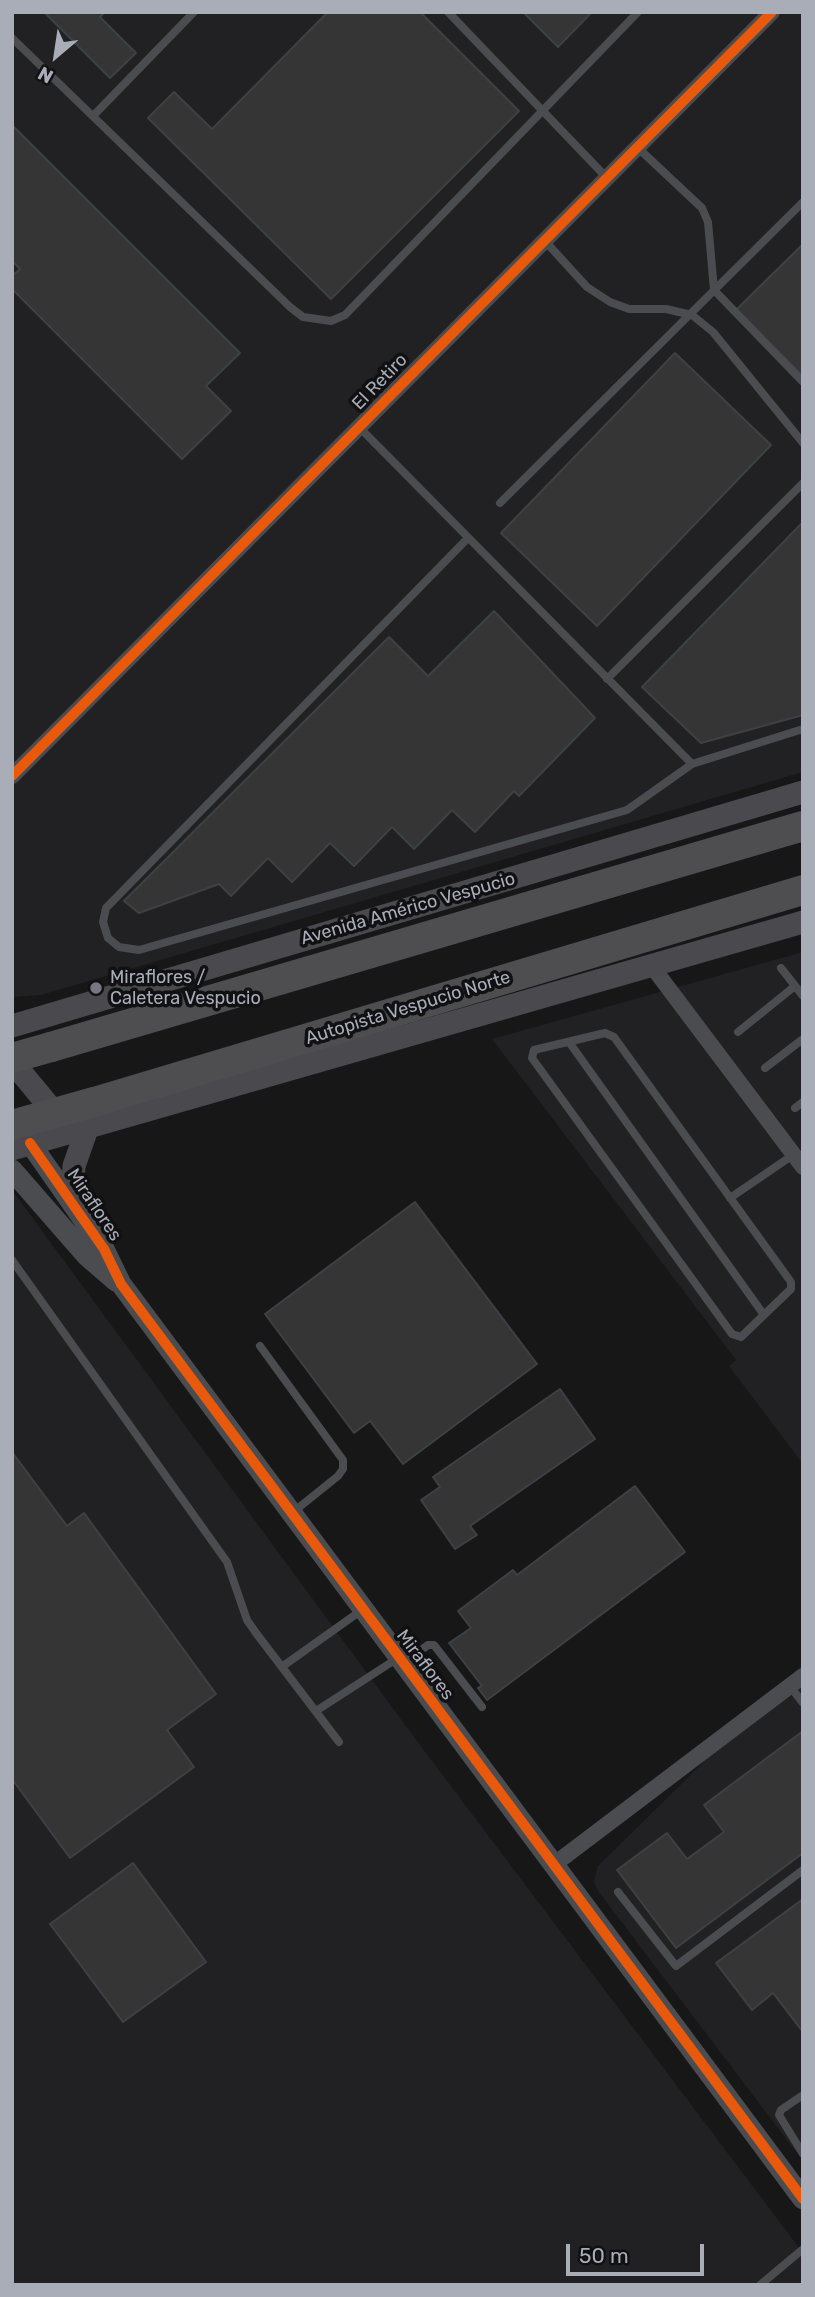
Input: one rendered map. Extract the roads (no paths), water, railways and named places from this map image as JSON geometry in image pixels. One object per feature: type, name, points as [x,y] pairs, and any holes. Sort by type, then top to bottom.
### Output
[{"type":"highway","points":[[12,1056],[51,1047],[803,826]]},
{"type":"highway","name":"Autopista Vespucio Norte","points":[[17,1134],[91,1114],[803,890]]},
{"type":"main road","name":"Avenida Américo Vespucio","points":[[12,1026],[803,792]]},
{"type":"main road","points":[[12,1056],[20,1071],[54,1112],[71,1122],[91,1114],[803,922]]},
{"type":"main road","points":[[79,1211],[73,1184],[74,1166],[91,1114]]},
{"type":"street","name":"El Retiro","points":[[12,776],[772,12]]},
{"type":"street","points":[[651,965],[798,1161]]},
{"type":"street","name":"Miraflores","points":[[17,1134],[79,1211],[104,1249],[121,1284],[552,1866],[803,2199]]},
{"type":"street","name":"Miraflores","points":[[12,1170],[87,1256],[121,1284]]},
{"type":"street","points":[[552,1866],[797,1681]]},
{"type":"lane","points":[[93,116],[194,12]]},
{"type":"lane","points":[[448,12],[607,178]]},
{"type":"lane","points":[[12,38],[290,307],[303,317],[331,321],[345,315],[638,12]]},
{"type":"lane","points":[[637,147],[702,208],[708,222],[714,290],[803,382]]},
{"type":"lane","points":[[500,503],[803,202]]},
{"type":"lane","points":[[544,240],[587,287],[610,302],[629,309],[666,309],[692,315],[713,332],[803,443]]},
{"type":"lane","points":[[360,428],[692,764]]},
{"type":"lane","points":[[607,679],[803,482]]},
{"type":"lane","points":[[468,538],[106,908],[103,922],[108,938],[119,947],[139,950],[627,810],[692,764],[803,729]]},
{"type":"lane","points":[[738,1032],[800,990],[781,968]]},
{"type":"lane","points":[[604,1033],[614,1038],[730,1198],[792,1286],[741,1337],[732,1334],[532,1058],[534,1051],[604,1033]]},
{"type":"lane","points":[[765,1068],[803,1039]]},
{"type":"lane","points":[[569,1042],[764,1315]]},
{"type":"lane","points":[[795,1108],[803,1102]]},
{"type":"lane","points":[[730,1198],[798,1161]]},
{"type":"lane","points":[[12,1260],[228,1562],[247,1620],[339,1742]]},
{"type":"lane","points":[[260,1346],[343,1460],[343,1469],[338,1476],[291,1514]]},
{"type":"lane","points":[[284,1666],[362,1610]]},
{"type":"lane","points":[[316,1711],[428,1645],[434,1645],[482,1707]]},
{"type":"lane","points":[[797,1681],[803,1703]]},
{"type":"lane","points":[[618,1892],[676,1966],[803,1870]]},
{"type":"lane","points":[[803,2095],[781,2109],[779,2115],[803,2154]]},
{"type":"lane","points":[[760,2285],[803,2249]]},
{"type":"place","name":"Miraflores / Caletera Vespucio","points":[[96,988]]}]
